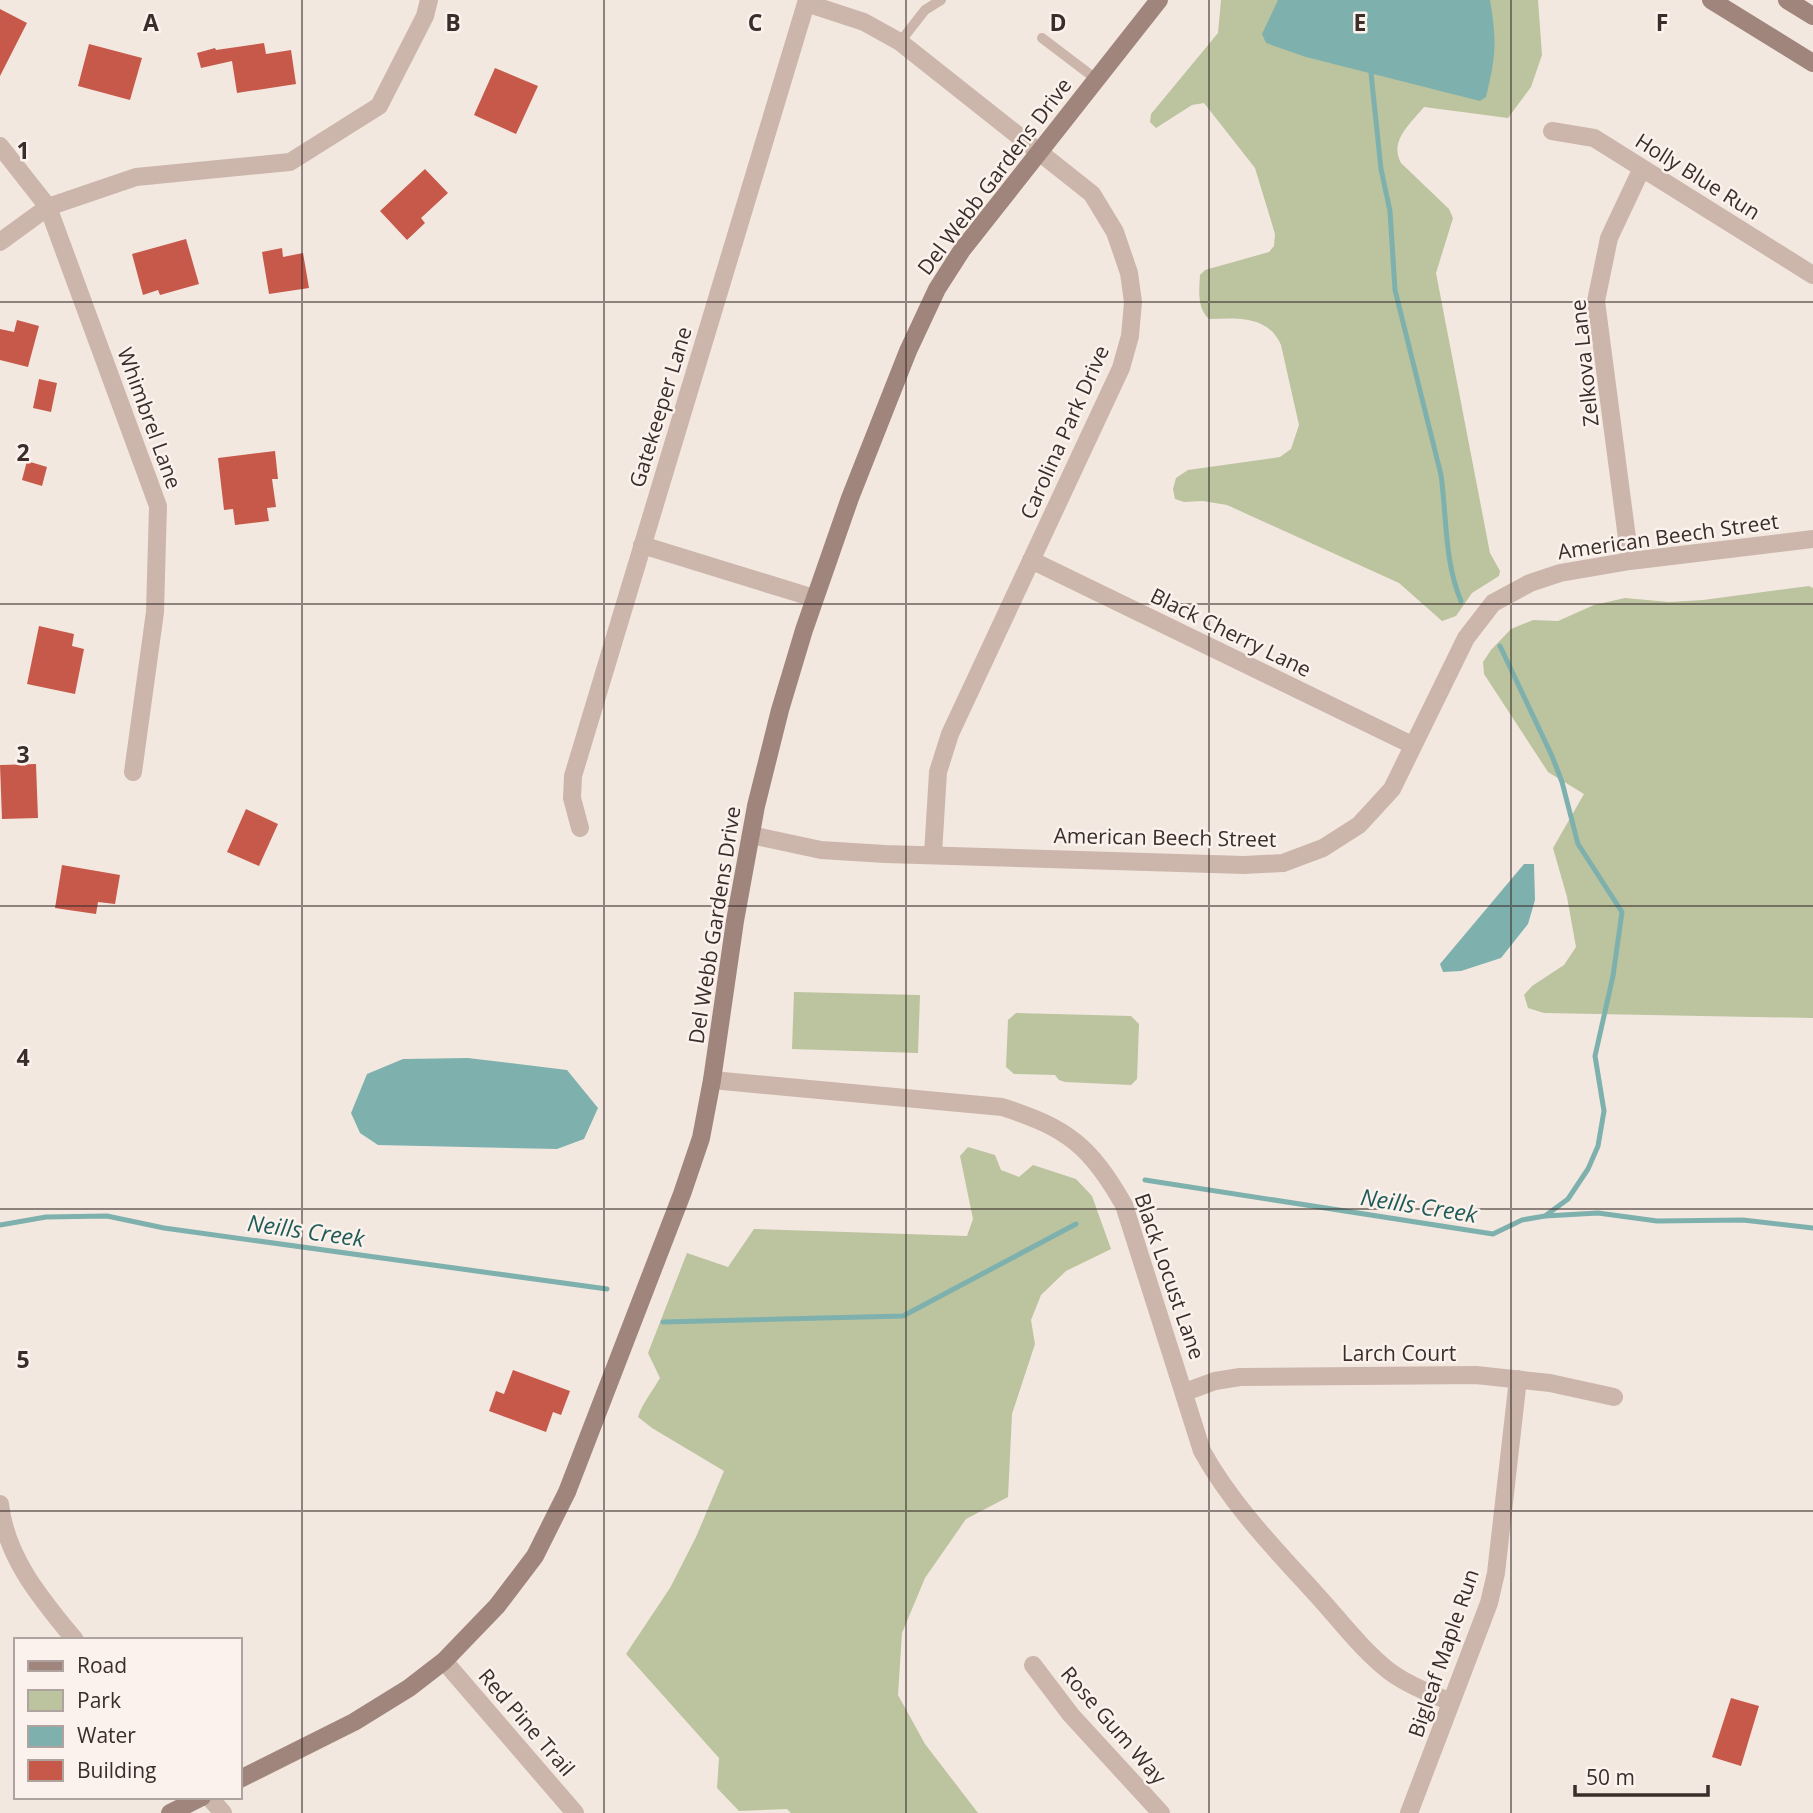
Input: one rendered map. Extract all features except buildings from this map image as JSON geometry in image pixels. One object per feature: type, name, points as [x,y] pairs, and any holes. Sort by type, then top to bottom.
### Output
[{"type":"street","points":[[0,242],[48,207],[136,177],[289,162],[379,106],[425,16],[429,0]]},
{"type":"street","name":"Del Webb Gardens Drive","points":[[242,1778],[354,1722],[409,1688],[444,1661],[497,1606],[535,1556],[567,1492],[689,1173],[703,1129],[735,921],[751,835],[780,710],[814,598],[855,486],[927,309],[962,250],[1158,0]]},
{"type":"street","points":[[1711,0],[1813,63]]},
{"type":"street","points":[[1787,0],[1813,16]]},
{"type":"street","name":"Carolina Park Drive","points":[[806,1],[864,22],[900,42],[1092,194],[1115,232],[1129,273],[1133,302],[1130,336],[1121,368],[950,734],[938,772],[933,854]]},
{"type":"street","name":"Gatekeeper Lane","points":[[580,828],[572,798],[573,776],[806,1]]},
{"type":"street","name":"Holly Blue Run","points":[[1552,131],[1594,138],[1813,275]]},
{"type":"street","name":"Whimbrel Lane","points":[[0,146],[48,207],[158,506],[155,612],[133,772]]},
{"type":"street","name":"Zelkova Lane","points":[[1630,561],[1596,301],[1609,238],[1642,168]]},
{"type":"street","name":"American Beech Street","points":[[751,835],[821,850],[885,854],[1244,865],[1283,863],[1323,848],[1359,825],[1392,789],[1466,638],[1493,603],[1530,583],[1560,573],[1630,561],[1813,539]]},
{"type":"street","points":[[642,545],[814,598]]},
{"type":"street","name":"Black Cherry Lane","points":[[1031,560],[1412,745]]},
{"type":"street","name":"Black Locust Lane","points":[[712,1080],[1002,1107],[1058,1129],[1084,1149],[1103,1169],[1125,1205],[1202,1451],[1218,1480],[1237,1506],[1362,1645],[1389,1671],[1416,1688],[1451,1702]]},
{"type":"street","name":"Larch Court","points":[[1185,1392],[1215,1381],[1240,1377],[1476,1375],[1550,1383],[1614,1397]]},
{"type":"street","name":"Bigleaf Maple Run","points":[[1409,1813],[1489,1603],[1496,1573],[1518,1379]]},
{"type":"street","points":[[0,1504],[15,1559],[46,1605],[73,1638]]},
{"type":"street","name":"Red Pine Trail","points":[[444,1661],[575,1813]]},
{"type":"street","name":"Rose Gum Way","points":[[1034,1665],[1071,1715],[1161,1813]]},
{"type":"street","points":[[170,1813],[198,1799]]},
{"type":"street","points":[[211,1799],[223,1813]]},
{"type":"lane","points":[[900,42],[925,10],[941,0]]},
{"type":"lane","points":[[1042,38],[1096,79]]},
{"type":"green space","points":[[1221,0],[1538,0],[1542,55],[1531,87],[1508,118],[1424,107],[1407,126],[1398,147],[1401,163],[1449,209],[1453,218],[1436,273],[1490,553],[1500,571],[1499,576],[1472,593],[1456,616],[1442,621],[1399,583],[1227,505],[1175,499],[1173,489],[1176,478],[1188,470],[1280,457],[1291,449],[1299,425],[1281,345],[1275,335],[1260,323],[1230,318],[1209,319],[1202,310],[1200,275],[1205,270],[1269,252],[1274,246],[1275,234],[1255,168],[1204,103],[1192,105],[1156,128],[1150,122],[1151,114],[1218,33]]},
{"type":"green space","points":[[1809,586],[1813,588],[1813,1018],[1544,1013],[1528,1008],[1524,995],[1532,986],[1564,965],[1576,947],[1567,897],[1553,848],[1584,794],[1548,772],[1484,674],[1483,662],[1511,629],[1533,620],[1558,621],[1594,605],[1625,598],[1669,602],[1703,600]]},
{"type":"green space","points":[[794,992],[920,995],[918,1053],[792,1049]]},
{"type":"green space","points":[[1016,1013],[1131,1016],[1139,1024],[1137,1079],[1131,1085],[1065,1082],[1055,1075],[1014,1074],[1006,1067],[1008,1020]]},
{"type":"green space","points":[[968,1147],[995,1155],[1001,1170],[1019,1177],[1033,1165],[1076,1179],[1092,1196],[1111,1249],[1066,1271],[1041,1295],[1031,1320],[1035,1344],[1012,1414],[1008,1497],[966,1519],[925,1578],[902,1633],[898,1695],[925,1744],[978,1813],[791,1813],[787,1809],[739,1811],[717,1788],[719,1758],[626,1654],[670,1588],[696,1537],[724,1471],[638,1417],[660,1378],[648,1353],[687,1253],[728,1267],[754,1229],[967,1236],[973,1219],[960,1156]]},
{"type":"water","points":[[1278,0],[1490,0],[1494,49],[1486,97],[1480,101],[1306,57],[1266,43],[1262,34]]},
{"type":"water","points":[[1524,864],[1534,864],[1535,900],[1528,924],[1501,958],[1461,971],[1443,972],[1440,964]]},
{"type":"water","points":[[468,1058],[567,1070],[598,1108],[584,1139],[557,1149],[378,1145],[360,1133],[351,1113],[367,1074],[403,1059]]},
{"type":"waterway","points":[[1373,67],[1371,73],[1381,169],[1390,211],[1395,290],[1441,475],[1449,554],[1461,601]]},
{"type":"waterway","points":[[1500,646],[1552,756],[1562,782],[1578,844],[1622,912],[1613,976],[1595,1056],[1604,1111],[1598,1146],[1588,1169],[1568,1199],[1545,1216]]},
{"type":"waterway","name":"Neills Creek","points":[[1145,1180],[1493,1234],[1522,1220],[1598,1213],[1657,1221],[1743,1220],[1813,1228]]},
{"type":"waterway","name":"Neills Creek","points":[[0,1225],[46,1217],[107,1216],[164,1228],[607,1289]]},
{"type":"waterway","name":"Neills Creek","points":[[663,1322],[903,1316],[1076,1224]]}]
